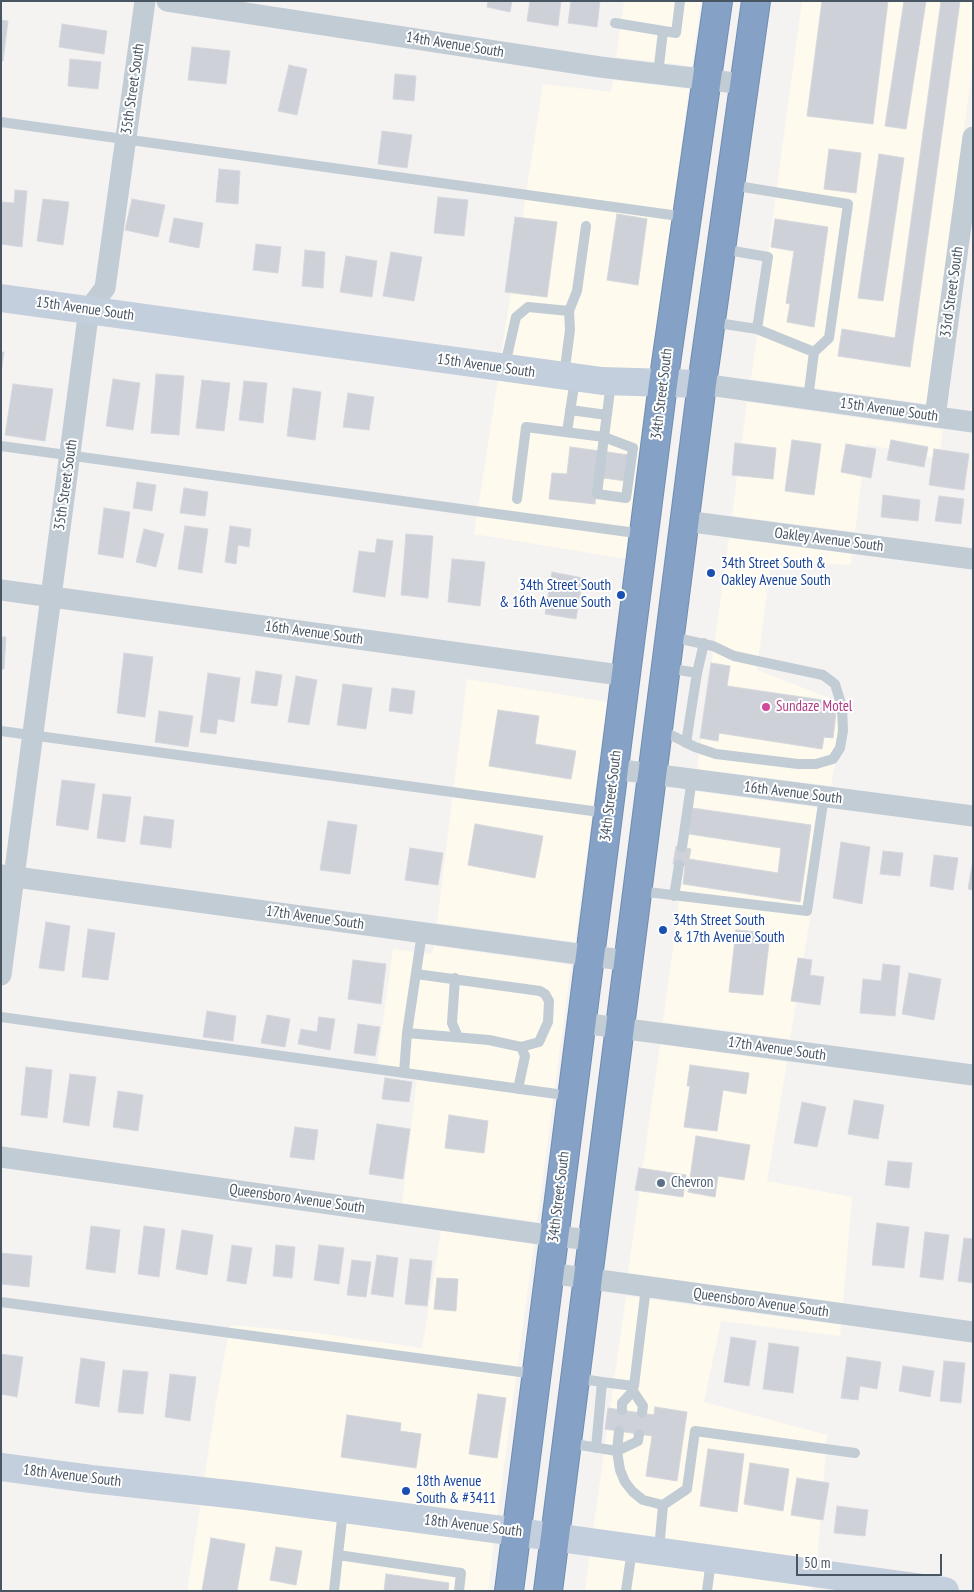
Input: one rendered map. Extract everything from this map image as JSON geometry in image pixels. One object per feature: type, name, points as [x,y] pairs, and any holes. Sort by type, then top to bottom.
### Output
[{"type":"highway","name":"34th Street South","points":[[509,1591],[644,534],[638,499],[644,450],[663,384],[718,1]]},
{"type":"highway","points":[[548,1591],[702,384],[756,1]]},
{"type":"street","name":"35th Street South","points":[[1,975],[8,876],[33,736],[89,309],[104,288],[145,1]]},
{"type":"street","name":"14th Avenue South","points":[[167,1],[600,67],[744,84]]},
{"type":"street","name":"33rd Street South","points":[[935,417],[973,138]]},
{"type":"street","name":"15th Avenue South","points":[[1,298],[570,377],[663,384],[702,384],[973,422]]},
{"type":"street","name":"Oakley Avenue South","points":[[685,521],[973,559]]},
{"type":"street","name":"16th Avenue South","points":[[1,590],[627,676]]},
{"type":"street","name":"16th Avenue South","points":[[614,768],[692,780],[973,816]]},
{"type":"street","name":"17th Avenue South","points":[[8,876],[629,961]]},
{"type":"street","name":"17th Avenue South","points":[[582,1023],[973,1075]]},
{"type":"street","name":"Queensboro Avenue South","points":[[1,1157],[592,1240]]},
{"type":"street","name":"Queensboro Avenue South","points":[[549,1273],[973,1332]]},
{"type":"street","name":"18th Avenue South","points":[[1,1467],[91,1480],[247,1496],[945,1591]]},
{"type":"lane","points":[[615,23],[676,33],[680,1]]},
{"type":"lane","points":[[658,74],[663,31]]},
{"type":"lane","points":[[1,122],[687,217]]},
{"type":"lane","points":[[730,185],[848,204],[829,338],[814,352],[808,399]]},
{"type":"lane","points":[[568,432],[570,410],[569,311],[577,291],[586,226]]},
{"type":"lane","points":[[721,249],[768,257],[758,329]]},
{"type":"lane","points":[[504,368],[516,317],[528,307],[569,311]]},
{"type":"lane","points":[[711,322],[758,329],[814,352]]},
{"type":"lane","points":[[612,381],[598,494],[638,499]]},
{"type":"lane","points":[[570,410],[607,415]]},
{"type":"lane","points":[[517,499],[526,426],[604,436],[644,450]]},
{"type":"lane","points":[[1,446],[644,534]]},
{"type":"lane","points":[[658,728],[686,743],[716,754],[798,764],[816,764],[833,759],[840,748],[843,731],[842,707],[835,684],[823,675],[734,656],[713,646],[670,637]]},
{"type":"lane","points":[[686,743],[704,644]]},
{"type":"lane","points":[[666,668],[698,673]]},
{"type":"lane","points":[[1,731],[608,813]]},
{"type":"lane","points":[[682,848],[692,780]]},
{"type":"lane","points":[[638,891],[807,911],[824,797]]},
{"type":"lane","points":[[674,896],[679,865]]},
{"type":"lane","points":[[404,1073],[406,1033],[422,933]]},
{"type":"lane","points":[[406,1033],[489,1040],[521,1047],[539,1042],[548,1022],[549,1001],[545,994],[540,991],[416,974]]},
{"type":"lane","points":[[456,978],[452,1023],[458,1037]]},
{"type":"lane","points":[[1,1017],[572,1096]]},
{"type":"lane","points":[[518,1089],[525,1056],[521,1047]]},
{"type":"lane","points":[[622,1410],[622,1403],[634,1388],[646,1287]]},
{"type":"lane","points":[[1,1302],[537,1374]]},
{"type":"lane","points":[[575,1378],[634,1388]]},
{"type":"lane","points":[[596,1448],[602,1382]]},
{"type":"lane","points":[[634,1388],[643,1406],[642,1413]]},
{"type":"lane","points":[[619,1431],[616,1451],[625,1482],[643,1500],[663,1505],[687,1489],[695,1431],[855,1454]]},
{"type":"lane","points":[[567,1443],[616,1451],[638,1441],[639,1434]]},
{"type":"lane","points":[[659,1551],[663,1505]]},
{"type":"lane","points":[[334,1591],[343,1510]]},
{"type":"lane","points":[[626,1591],[632,1547]]},
{"type":"lane","points":[[338,1556],[461,1573],[459,1591]]},
{"type":"lane","points":[[707,1591],[711,1558]]},
{"type":"shaded area","points":[[624,1],[701,1],[692,66],[616,57]]},
{"type":"shaded area","points":[[802,1],[973,1],[973,63],[927,404],[751,379]]},
{"type":"shaded area","points":[[613,80],[689,89],[651,372],[603,370],[501,356],[543,84],[611,92]]},
{"type":"shaded area","points":[[498,379],[648,395],[626,559],[474,534]]},
{"type":"shaded area","points":[[747,402],[943,430],[939,459],[866,444],[855,532],[732,516]]},
{"type":"shaded area","points":[[729,538],[852,554],[851,565],[771,560],[757,670],[845,704],[831,786],[697,769]]},
{"type":"shaded area","points":[[467,679],[607,702],[575,942],[437,923]]},
{"type":"shaded area","points":[[694,791],[828,809],[790,1039],[663,1022]]},
{"type":"shaded area","points":[[434,946],[571,965],[537,1222],[402,1203],[417,1079],[376,1073],[393,949],[432,954]]},
{"type":"shaded area","points":[[660,1044],[787,1062],[767,1181],[852,1197],[843,1303],[628,1273]]},
{"type":"shaded area","points":[[441,1231],[534,1244],[497,1518],[204,1480],[230,1325],[310,1332],[422,1348]]},
{"type":"shaded area","points":[[626,1296],[841,1325],[840,1336],[721,1321],[704,1402],[827,1435],[817,1562],[593,1531]]},
{"type":"shaded area","points":[[201,1503],[494,1540],[488,1591],[187,1591]]},
{"type":"shaded area","points":[[590,1553],[813,1584],[812,1591],[585,1591]]},
{"type":"building","points":[[488,1],[512,1],[510,12],[487,7]]},
{"type":"building","points":[[530,1],[561,1],[558,26],[527,21]]},
{"type":"building","points":[[571,1],[600,1],[597,27],[568,23]]},
{"type":"building","points":[[822,1],[888,1],[873,124],[807,116]]},
{"type":"building","points":[[904,1],[926,1],[906,129],[885,126]]},
{"type":"building","points":[[941,1],[960,1],[910,367],[838,356],[842,329],[895,338]]},
{"type":"building","points":[[1,20],[8,21],[3,61],[1,60]]},
{"type":"building","points":[[62,24],[107,31],[104,54],[59,47]]},
{"type":"building","points":[[192,47],[230,51],[226,84],[188,80]]},
{"type":"building","points":[[70,59],[101,62],[98,89],[68,86]]},
{"type":"building","points":[[289,65],[307,69],[297,115],[278,111]]},
{"type":"building","points":[[395,74],[416,76],[414,101],[393,99]]},
{"type":"building","points":[[382,131],[412,135],[407,168],[378,164]]},
{"type":"building","points":[[829,149],[861,153],[856,193],[824,189]]},
{"type":"building","points":[[879,154],[904,158],[883,301],[858,298]]},
{"type":"building","points":[[219,169],[240,171],[238,204],[216,202]]},
{"type":"building","points":[[15,190],[27,191],[22,247],[1,244],[2,202],[14,203]]},
{"type":"building","points":[[438,197],[468,200],[464,236],[434,233]]},
{"type":"building","points":[[43,199],[69,202],[63,245],[37,241]]},
{"type":"building","points":[[132,199],[165,205],[158,237],[125,230]]},
{"type":"building","points":[[617,214],[647,219],[638,285],[607,280]]},
{"type":"building","points":[[515,217],[557,222],[547,297],[505,292]]},
{"type":"building","points":[[174,218],[203,223],[199,248],[169,242]]},
{"type":"building","points":[[775,219],[828,227],[814,327],[787,322],[790,304],[786,303],[794,251],[771,247]]},
{"type":"building","points":[[256,244],[281,247],[278,273],[253,270]]},
{"type":"building","points":[[305,250],[325,252],[323,288],[302,286]]},
{"type":"building","points":[[391,252],[422,257],[414,301],[383,296]]},
{"type":"building","points":[[346,256],[377,261],[372,297],[340,292]]},
{"type":"building","points":[[1,352],[4,352],[1,373]]},
{"type":"building","points":[[156,374],[184,376],[179,435],[151,433]]},
{"type":"building","points":[[113,379],[140,383],[133,430],[106,426]]},
{"type":"building","points":[[202,380],[230,383],[224,431],[196,428]]},
{"type":"building","points":[[244,381],[267,383],[263,423],[239,420]]},
{"type":"building","points":[[13,384],[53,389],[45,441],[5,435]]},
{"type":"building","points":[[293,388],[321,392],[315,440],[287,436]]},
{"type":"building","points":[[348,393],[374,397],[369,430],[343,427]]},
{"type":"building","points":[[792,440],[821,444],[814,495],[785,491]]},
{"type":"building","points":[[891,440],[928,447],[924,467],[887,460]]},
{"type":"building","points":[[735,443],[776,448],[773,479],[732,475]]},
{"type":"building","points":[[846,444],[876,449],[871,478],[841,472]]},
{"type":"building","points":[[570,447],[600,451],[595,504],[549,499],[552,473],[567,474]]},
{"type":"building","points":[[934,449],[969,454],[964,490],[929,485]]},
{"type":"building","points":[[607,452],[629,455],[626,481],[603,478]]},
{"type":"building","points":[[137,482],[156,485],[152,511],[133,508]]},
{"type":"building","points":[[184,488],[208,492],[205,516],[180,513]]},
{"type":"building","points":[[883,495],[920,500],[918,521],[881,517]]},
{"type":"building","points":[[939,496],[964,499],[961,524],[935,521]]},
{"type":"building","points":[[104,508],[130,512],[123,558],[98,554]]},
{"type":"building","points":[[185,526],[208,529],[202,573],[178,569]]},
{"type":"building","points":[[230,526],[251,529],[249,547],[238,545],[236,564],[225,562]]},
{"type":"building","points":[[144,529],[164,534],[156,567],[136,562]]},
{"type":"building","points":[[406,534],[433,536],[428,598],[401,595]]},
{"type":"building","points":[[377,539],[393,541],[385,597],[353,592],[359,551],[375,553]]},
{"type":"building","points":[[452,559],[485,562],[480,606],[448,602]]},
{"type":"building","points":[[552,572],[583,578],[576,619],[545,614]]},
{"type":"building","points":[[1,637],[6,637],[4,669],[1,669]]},
{"type":"building","points":[[124,653],[153,657],[145,717],[117,713]]},
{"type":"building","name":"Sundaze Motel","points":[[711,663],[730,666],[727,686],[829,701],[828,712],[836,713],[833,738],[824,737],[822,749],[719,733],[718,741],[700,738]]},
{"type":"building","points":[[256,671],[282,675],[277,706],[251,703]]},
{"type":"building","points":[[208,673],[240,678],[234,722],[218,719],[216,734],[200,732]]},
{"type":"building","points":[[296,676],[317,680],[309,725],[288,722]]},
{"type":"building","points":[[343,684],[372,688],[366,729],[337,725]]},
{"type":"building","points":[[392,688],[415,691],[412,714],[389,711]]},
{"type":"building","points":[[498,710],[539,716],[535,744],[576,751],[571,779],[489,766]]},
{"type":"building","points":[[159,711],[193,716],[188,747],[155,742]]},
{"type":"building","points":[[62,780],[95,784],[88,830],[56,825]]},
{"type":"building","points":[[103,794],[131,797],[125,842],[97,838]]},
{"type":"building","points":[[692,808],[811,825],[800,902],[683,884],[685,866],[673,864],[676,846],[691,849],[689,859],[778,873],[781,848],[689,834]]},
{"type":"building","points":[[144,816],[174,820],[171,848],[140,844]]},
{"type":"building","points":[[328,821],[357,825],[350,874],[320,870]]},
{"type":"building","points":[[475,824],[543,836],[535,878],[468,865]]},
{"type":"building","points":[[841,842],[870,847],[862,904],[833,898]]},
{"type":"building","points":[[410,848],[443,853],[438,885],[405,880]]},
{"type":"building","points":[[883,851],[903,853],[900,876],[880,874]]},
{"type":"building","points":[[934,855],[958,858],[953,890],[930,886]]},
{"type":"building","points":[[973,860],[973,890],[968,889]]},
{"type":"building","points":[[46,922],[70,926],[64,971],[39,968]]},
{"type":"building","points":[[88,929],[115,933],[108,980],[82,977]]},
{"type":"building","points":[[736,930],[770,933],[763,995],[729,992]]},
{"type":"building","points":[[798,958],[812,960],[810,975],[824,977],[820,1005],[791,1001]]},
{"type":"building","points":[[353,960],[386,964],[381,1004],[348,999]]},
{"type":"building","points":[[883,964],[900,966],[895,1016],[860,1013],[863,979],[881,981]]},
{"type":"building","points":[[909,973],[941,979],[934,1020],[902,1014]]},
{"type":"building","points":[[207,1011],[236,1016],[233,1041],[203,1037]]},
{"type":"building","points":[[267,1015],[290,1019],[285,1047],[261,1043]]},
{"type":"building","points":[[319,1017],[335,1019],[330,1050],[298,1044],[301,1029],[317,1032]]},
{"type":"building","points":[[358,1024],[380,1027],[375,1056],[354,1053]]},
{"type":"building","points":[[690,1065],[749,1073],[746,1094],[723,1090],[717,1131],[684,1127],[690,1086],[687,1086]]},
{"type":"building","points":[[26,1067],[52,1070],[47,1118],[21,1115]]},
{"type":"building","points":[[70,1074],[96,1077],[89,1126],[63,1122]]},
{"type":"building","points":[[385,1078],[412,1082],[409,1102],[382,1099]]},
{"type":"building","points":[[118,1091],[143,1095],[138,1131],[113,1127]]},
{"type":"building","points":[[854,1100],[884,1105],[878,1139],[848,1134]]},
{"type":"building","points":[[802,1102],[826,1107],[817,1147],[794,1143]]},
{"type":"building","points":[[449,1115],[488,1121],[484,1153],[445,1148]]},
{"type":"building","points":[[377,1124],[410,1129],[403,1179],[369,1174]]},
{"type":"building","points":[[295,1127],[318,1130],[314,1160],[290,1157]]},
{"type":"building","points":[[696,1136],[750,1145],[744,1180],[718,1176],[715,1197],[688,1192]]},
{"type":"building","points":[[888,1161],[912,1163],[909,1188],[885,1185]]},
{"type":"building","name":"Chevron","points":[[639,1168],[686,1175],[683,1197],[635,1190]]},
{"type":"building","points":[[877,1223],[909,1227],[904,1268],[872,1265]]},
{"type":"building","points":[[91,1226],[120,1230],[115,1273],[86,1269]]},
{"type":"building","points":[[144,1226],[165,1229],[159,1277],[138,1274]]},
{"type":"building","points":[[182,1230],[213,1235],[207,1275],[176,1269]]},
{"type":"building","points":[[925,1232],[949,1235],[943,1280],[920,1277]]},
{"type":"building","points":[[964,1238],[973,1239],[973,1283],[958,1281]]},
{"type":"building","points":[[232,1245],[252,1248],[246,1284],[227,1281]]},
{"type":"building","points":[[276,1245],[295,1247],[292,1278],[273,1276]]},
{"type":"building","points":[[319,1245],[344,1248],[339,1284],[314,1280]]},
{"type":"building","points":[[1,1253],[32,1256],[29,1287],[1,1284]]},
{"type":"building","points":[[377,1255],[398,1258],[393,1297],[371,1294]]},
{"type":"building","points":[[410,1259],[432,1261],[427,1306],[405,1304]]},
{"type":"building","points":[[352,1260],[371,1262],[366,1297],[347,1295]]},
{"type":"building","points":[[437,1278],[458,1279],[456,1311],[434,1309]]},
{"type":"building","points":[[731,1337],[756,1341],[749,1386],[724,1382]]},
{"type":"building","points":[[769,1343],[799,1347],[793,1393],[763,1389]]},
{"type":"building","points":[[1,1354],[23,1357],[17,1397],[1,1394]]},
{"type":"building","points":[[847,1357],[881,1362],[877,1389],[860,1386],[858,1400],[841,1398]]},
{"type":"building","points":[[81,1358],[105,1362],[99,1407],[75,1403]]},
{"type":"building","points":[[944,1361],[965,1363],[961,1403],[940,1401]]},
{"type":"building","points":[[903,1366],[934,1371],[930,1397],[899,1391]]},
{"type":"building","points":[[123,1370],[148,1372],[143,1414],[118,1412]]},
{"type":"building","points":[[170,1374],[196,1377],[190,1421],[165,1417]]},
{"type":"building","points":[[478,1394],[506,1398],[497,1458],[469,1454]]},
{"type":"building","points":[[655,1407],[687,1412],[677,1481],[646,1476],[652,1436],[605,1429],[608,1408],[654,1415]]},
{"type":"building","points":[[347,1415],[401,1423],[400,1431],[421,1434],[416,1468],[341,1457]]},
{"type":"building","points":[[708,1449],[744,1454],[737,1512],[700,1506]]},
{"type":"building","points":[[750,1463],[789,1469],[783,1511],[744,1504]]},
{"type":"building","points":[[797,1478],[829,1483],[823,1520],[791,1515]]},
{"type":"building","points":[[837,1506],[868,1510],[865,1536],[834,1533]]},
{"type":"building","points":[[211,1538],[245,1544],[237,1591],[202,1591]]},
{"type":"building","points":[[276,1547],[302,1551],[296,1585],[270,1580]]},
{"type":"building","points":[[386,1574],[449,1583],[448,1591],[384,1591]]},
{"type":"place","name":"34th Street South & Oakley Avenue South","points":[[711,573]]},
{"type":"place","name":"34th Street South & 16th Avenue South","points":[[621,595]]},
{"type":"place","name":"Sundaze Motel","points":[[766,707]]},
{"type":"place","name":"34th Street South & 17th Avenue South","points":[[663,930]]},
{"type":"place","name":"Chevron","points":[[661,1183]]},
{"type":"place","name":"18th Avenue South & #3411","points":[[406,1491]]}]
